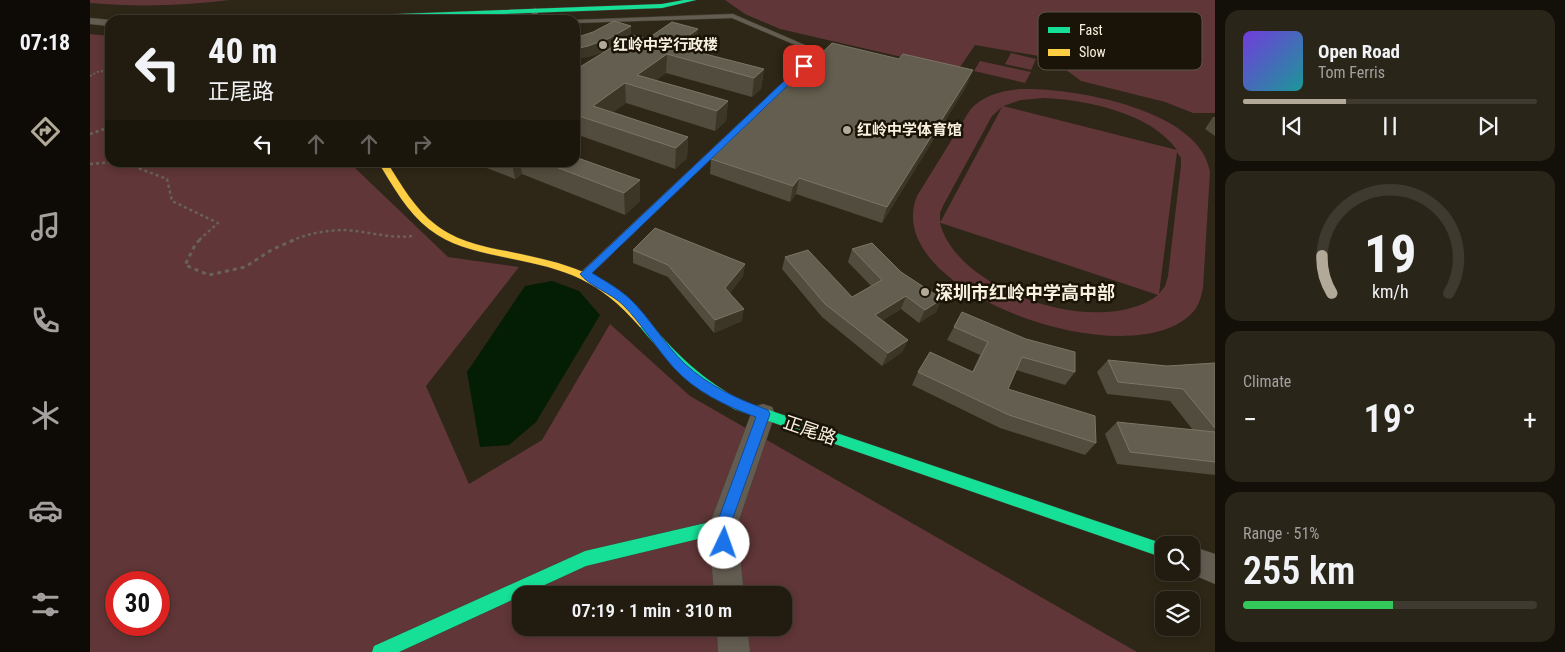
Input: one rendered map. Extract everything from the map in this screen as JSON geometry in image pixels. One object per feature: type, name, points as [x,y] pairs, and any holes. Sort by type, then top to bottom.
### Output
[{"type":"street","points":[[468,12],[472,0]]},
{"type":"street","points":[[426,15],[468,12],[534,15],[662,6],[693,0]]},
{"type":"street","points":[[90,21],[105,22]]},
{"type":"street","name":"正尾路","points":[[385,167],[415,210],[425,221],[439,231],[475,247],[543,261],[585,274],[615,292],[628,303],[679,366],[716,394],[738,405],[1155,548]]},
{"type":"street","points":[[728,586],[723,526],[763,414]]},
{"type":"street","points":[[401,648],[585,559],[723,526]]},
{"type":"street","points":[[1200,563],[1215,568]]},
{"type":"street","points":[[733,636],[734,652]]},
{"type":"lane","points":[[580,21],[733,16],[818,52],[585,274]]},
{"type":"lane","points":[[608,28],[623,19]]},
{"type":"path","points":[[90,76],[105,71]]},
{"type":"path","points":[[90,134],[105,129]]},
{"type":"path","points":[[90,164],[105,163]]},
{"type":"path","points":[[136,167],[167,178],[172,201],[218,223],[196,243],[185,265],[209,275],[245,267],[273,249],[302,236],[343,230],[397,238],[439,231]]},
{"type":"shaded area","points":[[90,0],[230,0],[177,5],[125,5],[90,3]]},
{"type":"shaded area","points":[[725,0],[1215,0],[1215,113],[1193,113],[1165,102],[1081,81],[1066,70],[1202,70],[1202,12],[1038,12],[1038,56],[975,45],[958,70],[780,29],[745,14]]},
{"type":"shaded area","points":[[90,34],[105,36],[105,167],[354,167],[448,257],[519,267],[426,386],[469,484],[542,440],[610,324],[690,396],[1137,652],[90,652]]},
{"type":"shaded area","points":[[1011,53],[1036,59],[1031,70],[1005,64]]},
{"type":"shaded area","points":[[980,61],[1031,72],[1025,83],[974,71]]},
{"type":"shaded area","points":[[1020,89],[1070,92],[1131,106],[1159,118],[1184,132],[1201,150],[1210,172],[1203,288],[1198,304],[1192,313],[1161,331],[1117,336],[1067,330],[1017,315],[971,292],[935,264],[915,231],[917,196],[970,110],[987,97]],"holes":[[[1061,99],[1117,111],[1151,127],[1166,137],[1177,150],[1003,106],[1021,100]],[[1002,107],[940,221],[940,213],[944,204],[992,116]],[[1177,152],[1181,158],[1181,165],[1168,276],[1165,286],[1159,294]],[[940,223],[1158,295],[1133,307],[1103,312],[1069,310],[1035,302],[1002,288],[974,270],[952,248]]]},
{"type":"shaded area","points":[[552,281],[579,291],[600,315],[536,422],[509,445],[480,447],[467,372],[525,286]]},
{"type":"building","points":[[614,21],[631,26],[610,38],[580,48],[580,36]]},
{"type":"building","points":[[672,22],[698,29],[674,46],[764,69],[754,78],[667,54],[637,75],[728,101],[717,111],[625,83],[593,106],[688,137],[676,148],[580,116],[580,67],[632,35],[647,39]]},
{"type":"building","name":"红岭中学体育馆","points":[[832,43],[899,59],[903,54],[973,70],[887,207],[799,178],[793,186],[711,159]]},
{"type":"building","points":[[580,159],[640,180],[624,193],[556,167],[580,167]]},
{"type":"building","points":[[655,228],[745,264],[725,288],[744,309],[715,320],[668,265],[633,250]]},
{"type":"building","points":[[872,243],[901,272],[942,299],[925,310],[906,296],[875,315],[908,340],[888,353],[825,304],[785,257],[808,250],[852,297],[882,280],[852,249]]},
{"type":"building","points":[[962,312],[1026,339],[1075,352],[1075,372],[1022,357],[1008,389],[1095,416],[1096,443],[1009,415],[918,372],[930,352],[973,372],[988,342],[954,327]]},
{"type":"building","points":[[1108,360],[1167,366],[1215,363],[1215,428],[1183,389],[1118,382]]},
{"type":"building","points":[[1117,422],[1215,432],[1215,462],[1130,452]]},
{"type":"traffic: fast","points":[[424,15],[662,6],[693,0]]},
{"type":"traffic: fast","points":[[644,324],[686,370],[709,388],[738,405],[1155,548]]},
{"type":"traffic: fast","points":[[380,652],[585,559],[723,526]]},
{"type":"traffic: slow","points":[[385,167],[416,211],[424,220],[443,234],[473,247],[547,263],[582,274],[598,282],[613,293],[644,324]]},
{"type":"place","name":"红岭中学行政楼","points":[[603,45]]},
{"type":"place","name":"红岭中学体育馆","points":[[847,130]]},
{"type":"place","name":"深圳市红岭中学高中部","points":[[925,292]]},
{"type":"route","points":[[724,543],[723,526],[763,414],[738,405],[716,394],[696,380],[679,366],[628,303],[615,292],[585,274],[804,66]]}]
